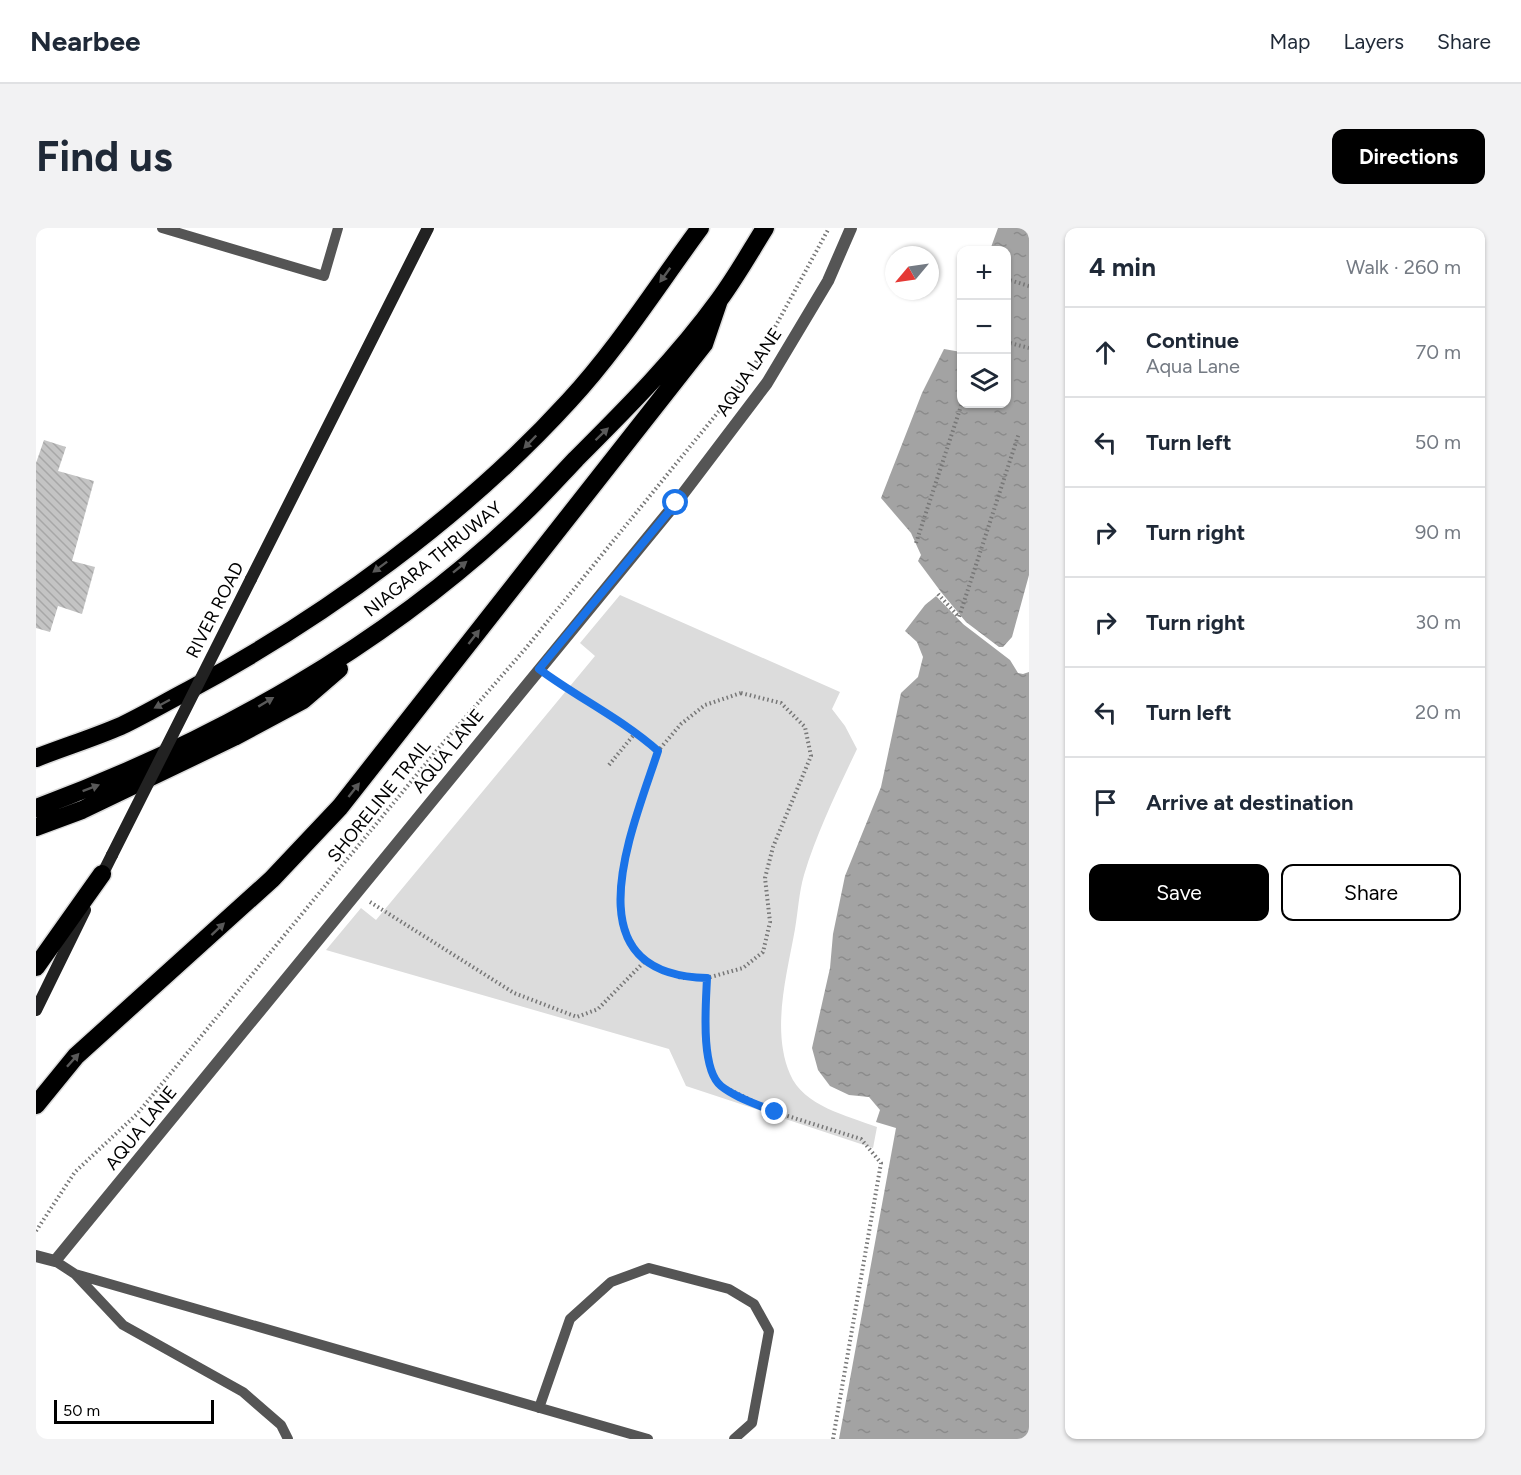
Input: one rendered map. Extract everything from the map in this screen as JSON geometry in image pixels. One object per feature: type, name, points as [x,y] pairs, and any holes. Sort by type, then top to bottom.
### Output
[{"type":"highway","name":"NIAGARA THRUWAY","points":[[36,758],[121,725],[224,671],[319,613],[409,545],[513,460],[569,401],[611,353],[700,228]]},
{"type":"highway","name":"NIAGARA THRUWAY","points":[[36,808],[99,785],[228,724],[325,667],[412,605],[522,515],[627,410],[719,300],[765,228]]},
{"type":"highway","points":[[36,1105],[76,1056],[272,879],[340,807],[704,344],[719,300]]},
{"type":"highway","points":[[36,827],[82,810],[234,737],[303,700],[412,605]]},
{"type":"highway","points":[[36,967],[102,874]]},
{"type":"main road","name":"RIVER ROAD","points":[[36,1010],[102,874],[428,228]]},
{"type":"street","name":"AQUA LANE","points":[[55,1261],[676,503],[767,383],[828,281],[851,228]]},
{"type":"street","points":[[36,1256],[55,1261]]},
{"type":"lane","points":[[162,228],[324,276],[339,228]]},
{"type":"lane","points":[[55,1261],[75,1274],[123,1325],[243,1392],[295,1439]]},
{"type":"lane","points":[[539,1408],[570,1319],[611,1282],[649,1268],[729,1289],[754,1304],[769,1331],[752,1423],[734,1439]]},
{"type":"lane","points":[[75,1274],[648,1439]]},
{"type":"lane","points":[[281,1425],[288,1439]]},
{"type":"path","name":"SHORELINE TRAIL","points":[[36,1231],[75,1172],[137,1114],[438,749],[526,648],[750,373],[829,228]]},
{"type":"path","points":[[1011,281],[1029,286]]},
{"type":"path","points":[[1011,343],[1029,348]]},
{"type":"path","points":[[916,543],[960,408]]},
{"type":"path","points":[[938,594],[959,617],[1019,434]]},
{"type":"path","points":[[539,669],[567,690],[636,732],[658,751]]},
{"type":"path","points":[[741,693],[781,704],[805,727],[811,756],[773,847],[765,878],[770,922],[763,952],[743,968],[707,978],[681,978],[644,962],[622,926],[620,895],[623,861],[658,751],[681,724],[705,705],[741,693]]},
{"type":"path","points":[[609,765],[636,732]]},
{"type":"path","points":[[357,892],[382,912],[514,993],[577,1017],[598,1009],[644,962]]},
{"type":"path","points":[[707,978],[706,1034],[711,1072],[720,1085],[775,1112],[861,1139],[881,1163],[833,1439]]},
{"type":"shaded area","points":[[620,595],[840,692],[832,709],[845,726],[857,749],[821,827],[802,882],[782,1002],[782,1039],[784,1057],[796,1085],[816,1102],[840,1114],[877,1127],[873,1148],[686,1086],[669,1049],[326,950],[361,908],[376,920],[595,656],[580,643]]},
{"type":"water","points":[[998,228],[1029,228],[1029,1439],[839,1439],[896,1128],[876,1122],[880,1110],[869,1097],[849,1095],[830,1086],[818,1070],[812,1048],[830,968],[833,934],[845,876],[881,787],[901,693],[918,677],[923,657],[917,642],[905,631],[925,605],[941,592],[918,561],[921,555],[911,533],[881,498],[922,393],[944,349],[957,351],[957,408],[1011,408],[1011,246],[991,246]]},
{"type":"pier","points":[[1029,575],[1029,672],[1023,674],[1018,673],[1010,660],[963,624],[936,596],[941,592],[966,622],[999,647],[1003,647],[1012,637]]},
{"type":"building","points":[[44,440],[66,447],[58,471],[94,481],[72,561],[95,567],[82,614],[58,606],[50,632],[36,628],[36,463]]},
{"type":"route","points":[[676,503],[539,669],[567,690],[636,732],[658,751],[623,861],[620,895],[622,926],[632,946],[644,962],[681,978],[707,978],[705,1024],[711,1072],[720,1085],[742,1098],[775,1112]]}]
